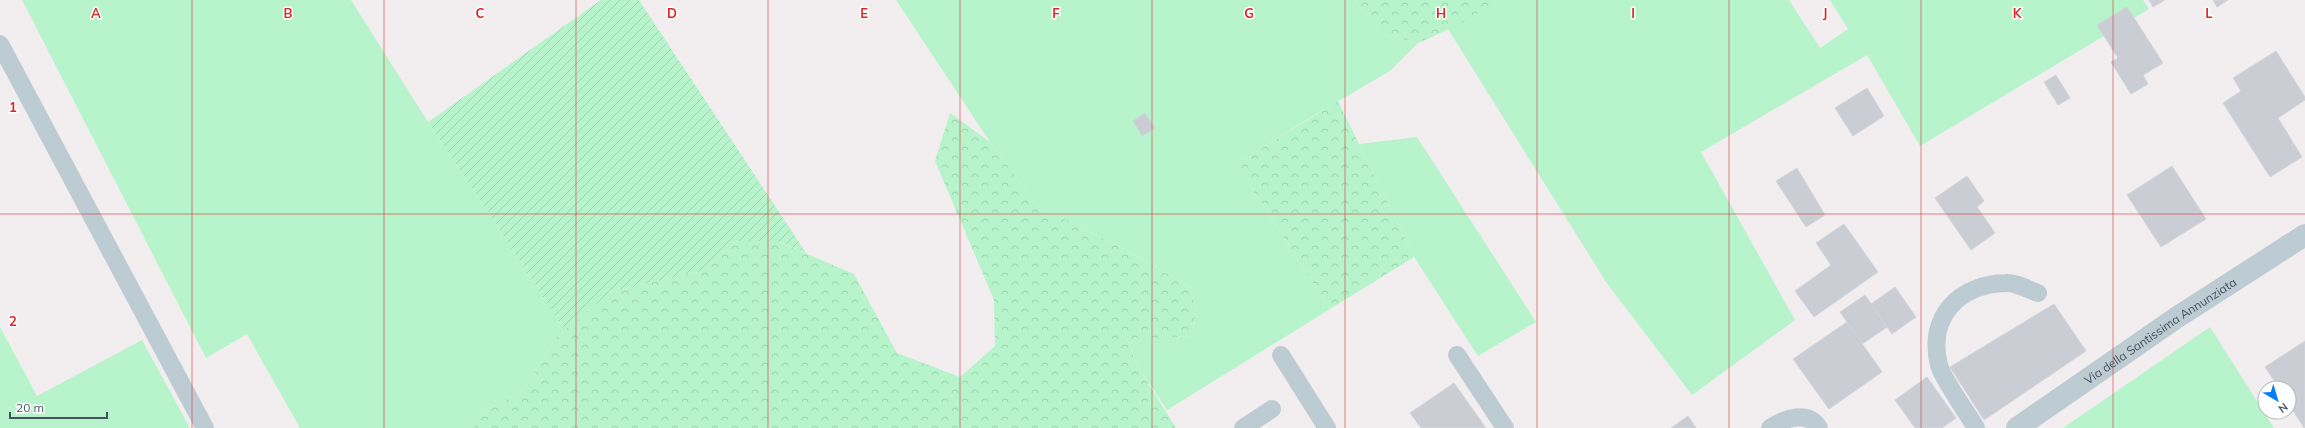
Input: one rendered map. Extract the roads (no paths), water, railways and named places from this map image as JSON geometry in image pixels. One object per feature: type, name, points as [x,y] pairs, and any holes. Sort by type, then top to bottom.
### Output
[{"type":"street","name":"Via della Santissima Annunziata","points":[[2017,428],[2176,318],[2305,235]]},
{"type":"lane","points":[[0,44],[205,428]]},
{"type":"lane","points":[[1976,428],[1939,366],[1936,343],[1940,319],[1955,300],[1979,287],[2008,282],[2038,293]]},
{"type":"lane","points":[[1281,355],[1327,428]]},
{"type":"lane","points":[[1457,355],[1505,428]]},
{"type":"lane","points":[[1244,428],[1272,409]]},
{"type":"lane","points":[[1770,428],[1783,420],[1796,417],[1809,419],[1819,428]]}]
